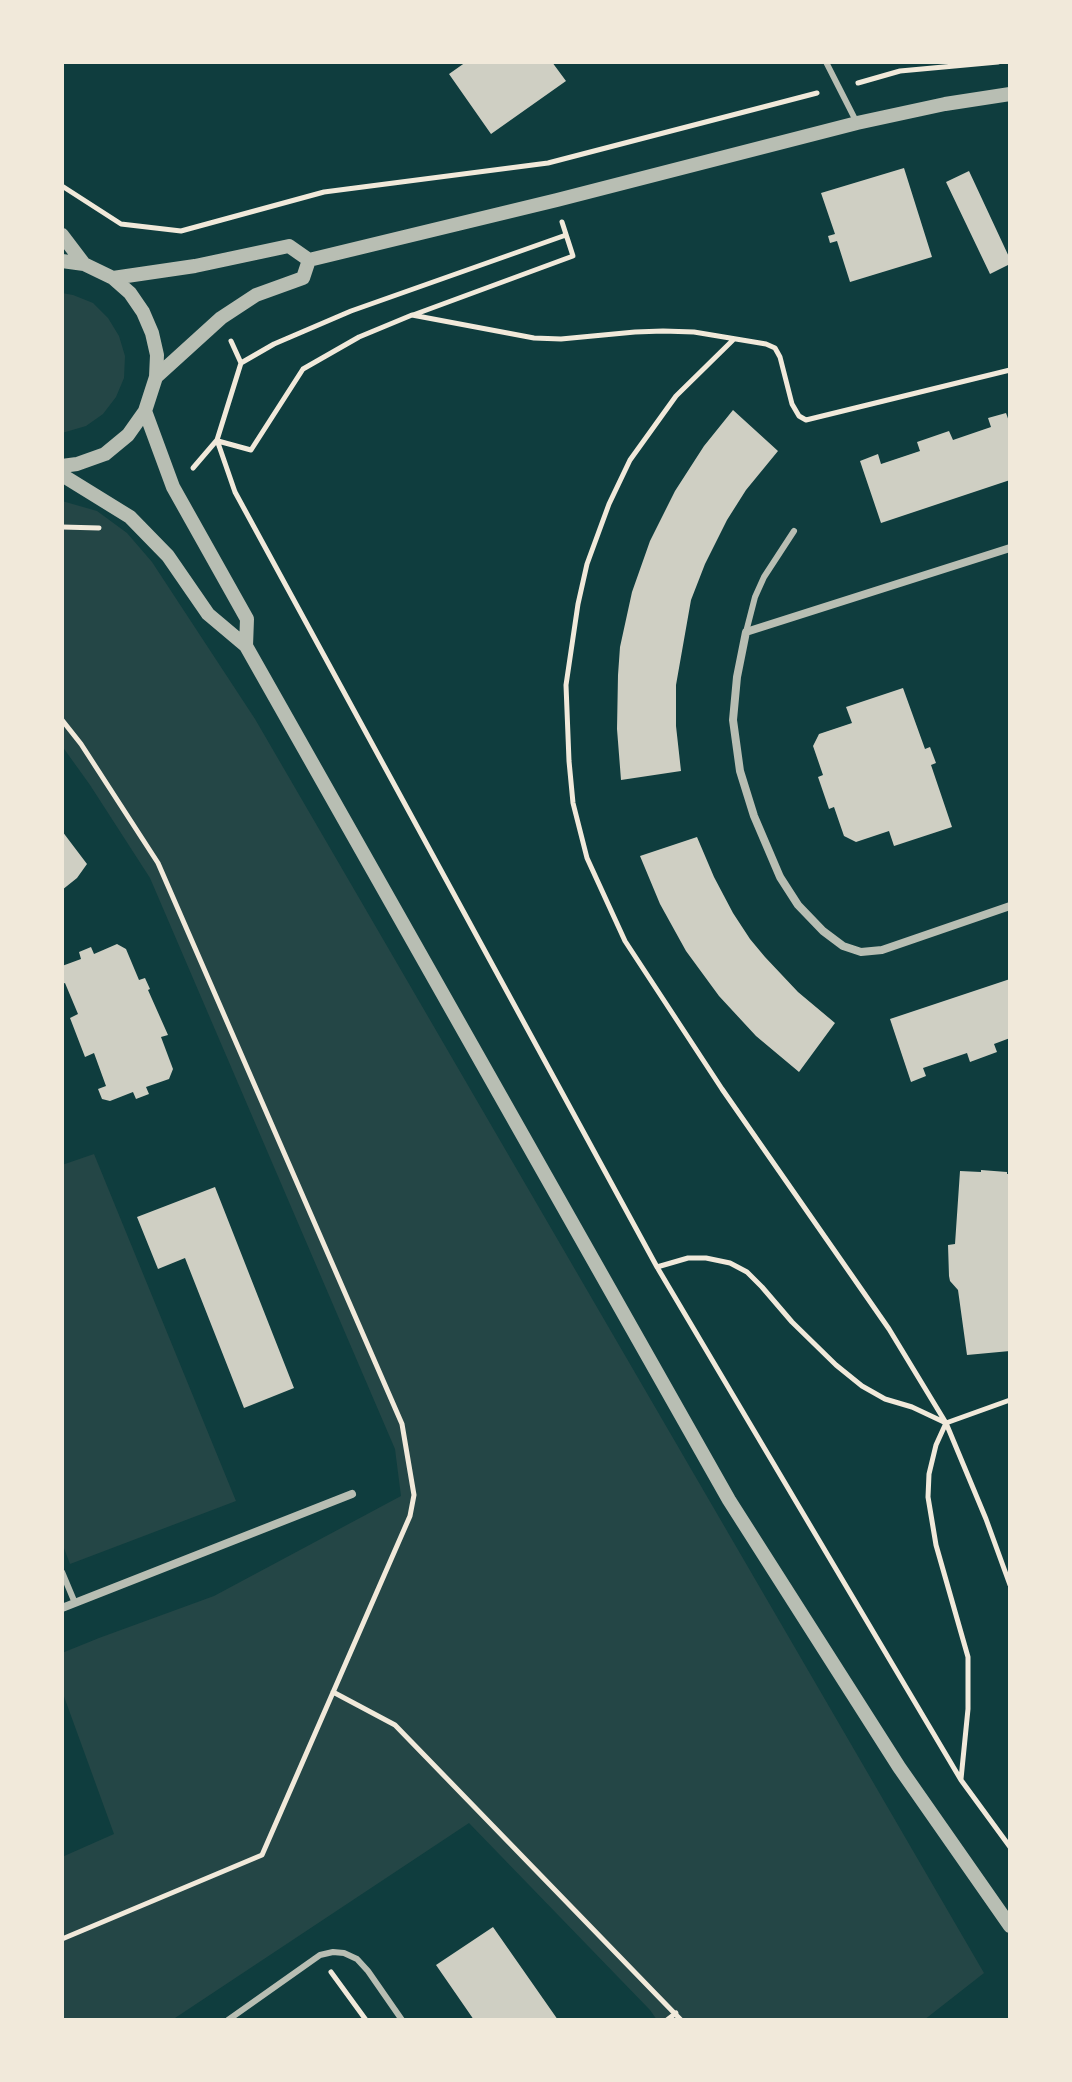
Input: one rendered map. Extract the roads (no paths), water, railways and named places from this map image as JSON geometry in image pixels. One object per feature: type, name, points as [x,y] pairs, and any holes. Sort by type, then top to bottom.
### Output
[{"type":"street","points":[[113,278],[195,266],[289,246],[309,260],[857,123],[1010,94]]},
{"type":"street","points":[[62,235],[84,264]]},
{"type":"street","points":[[156,377],[221,318],[256,295],[303,278],[309,260]]},
{"type":"street","points":[[62,261],[84,264],[113,278],[130,293],[143,312],[157,355],[156,377],[145,411],[128,435],[105,454],[62,466]]},
{"type":"street","points":[[145,411],[173,487],[247,619],[246,646]]},
{"type":"street","points":[[62,475],[130,517],[168,556],[208,614],[246,646],[729,1500],[899,1767],[1010,1926]]},
{"type":"street","points":[[1010,548],[746,632],[733,720],[740,771],[754,816],[780,877],[798,905],[843,946],[861,952],[882,950],[1010,906]]},
{"type":"street","points":[[62,1608],[352,1494]]},
{"type":"lane","points":[[826,62],[857,123]]},
{"type":"lane","points":[[746,632],[764,577],[794,531]]},
{"type":"lane","points":[[62,1572],[75,1603]]},
{"type":"lane","points":[[228,2020],[320,1955],[333,1952],[357,1959],[402,2020]]}]
